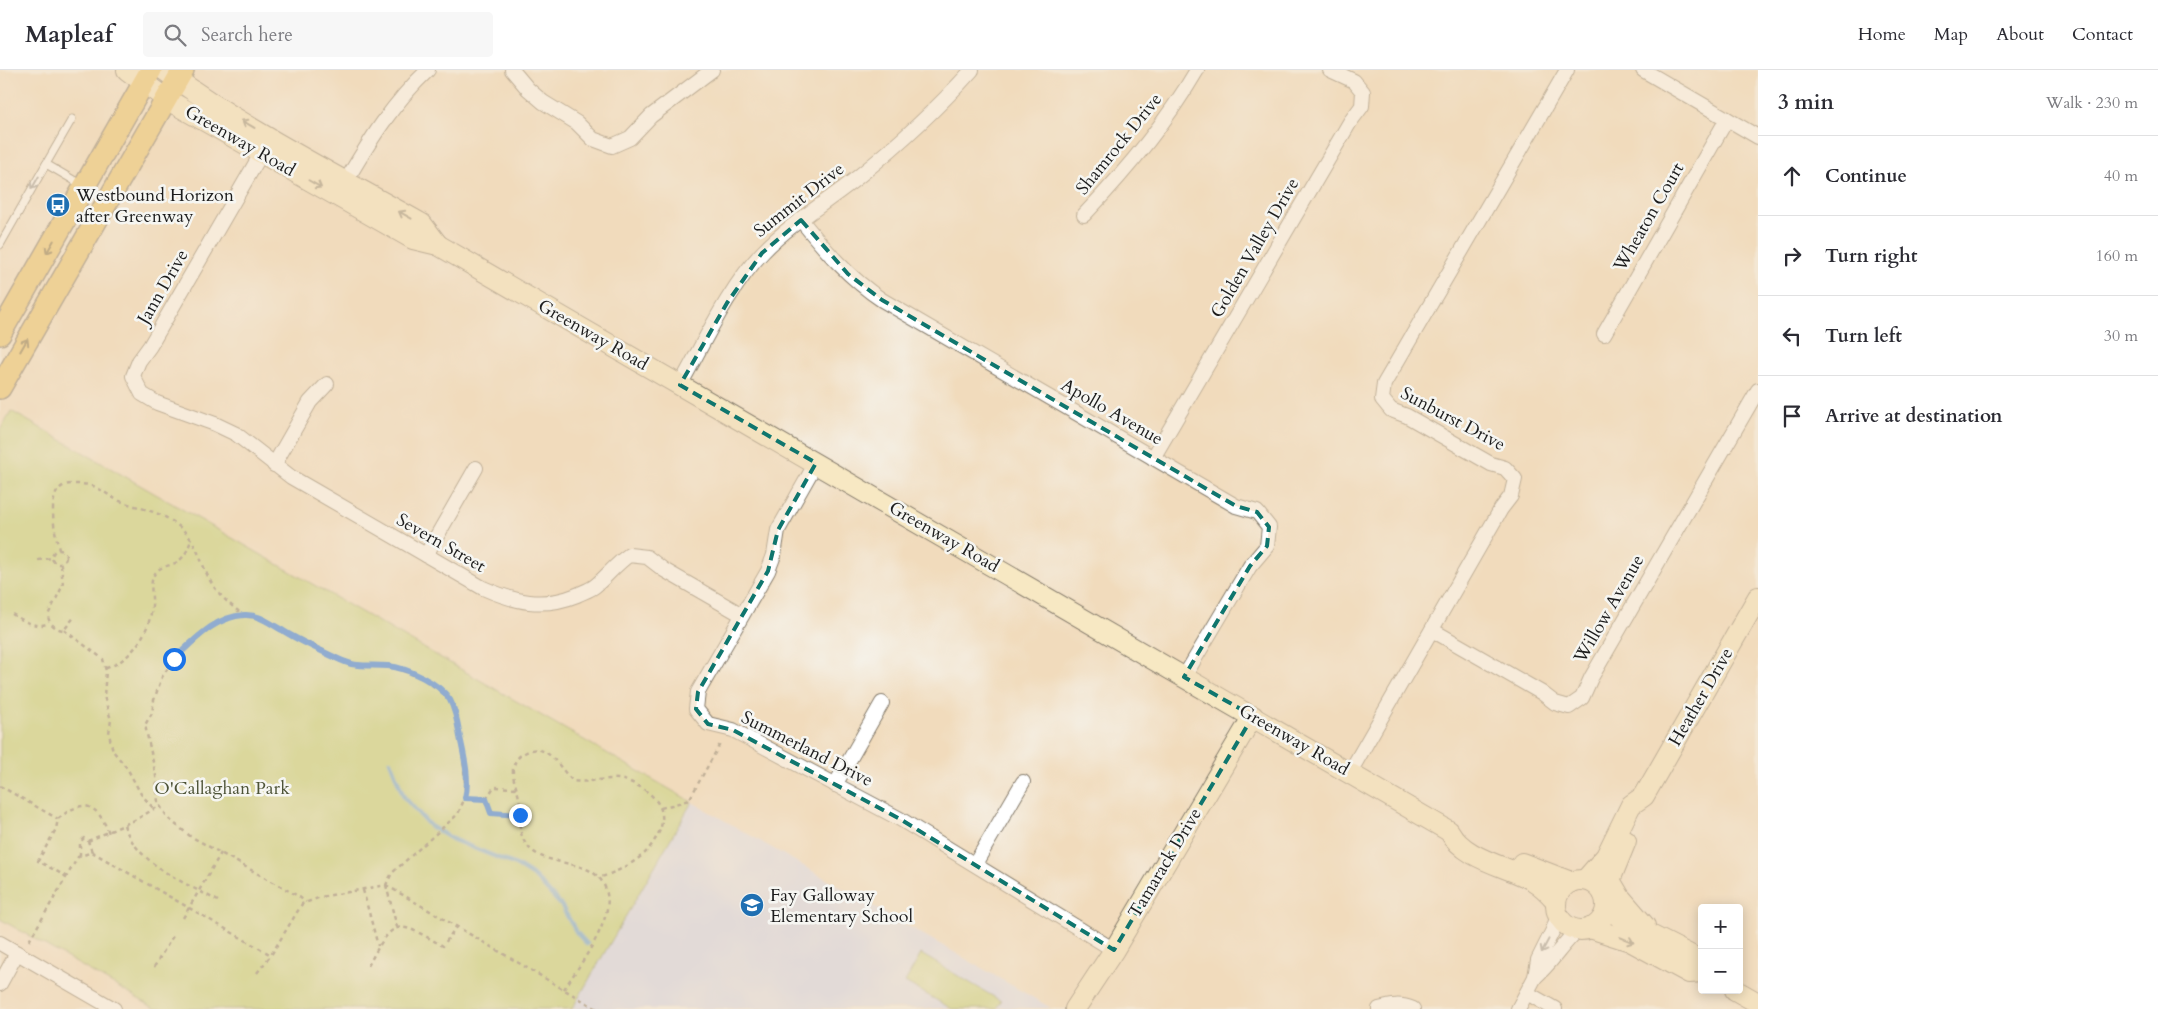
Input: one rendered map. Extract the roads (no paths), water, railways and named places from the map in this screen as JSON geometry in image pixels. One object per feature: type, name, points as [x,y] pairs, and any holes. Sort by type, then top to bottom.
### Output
[{"type":"main road","points":[[0,334],[84,186],[158,78]]},
{"type":"main road","points":[[0,388],[58,285],[65,251],[158,78]]},
{"type":"street","points":[[346,181],[376,131],[395,104],[428,70]]},
{"type":"street","points":[[512,70],[542,102],[577,123],[593,140],[612,146],[630,138],[651,116],[712,70]]},
{"type":"street","name":"Summit Drive","points":[[680,385],[746,272],[762,253],[893,148],[972,70]]},
{"type":"street","name":"Shamrock Drive","points":[[1084,215],[1122,174],[1163,123],[1197,70]]},
{"type":"street","name":"Golden Valley Drive","points":[[1153,458],[1350,122],[1362,106],[1363,92],[1354,81],[1330,70]]},
{"type":"street","name":"Sunburst Drive","points":[[1350,772],[1501,509],[1511,496],[1515,479],[1505,468],[1491,464],[1407,416],[1391,410],[1382,400],[1384,384],[1567,70]]},
{"type":"street","points":[[1643,70],[1758,137]]},
{"type":"street","name":"Greenway Road","points":[[158,78],[413,240],[438,245],[1350,772],[1449,831],[1454,841],[1471,852],[1531,880],[1557,908]]},
{"type":"street","name":"Wheaton Court","points":[[1604,334],[1727,119]]},
{"type":"street","name":"Greenway Road","points":[[265,145],[346,181],[422,224],[438,245]]},
{"type":"street","name":"Jann Drive","points":[[133,376],[139,361],[150,346],[265,145]]},
{"type":"street","name":"Apollo Avenue","points":[[801,220],[831,257],[862,287],[875,296],[1236,506],[1257,512],[1269,527],[1267,546],[1250,566],[1184,677]]},
{"type":"street","name":"Severn Street","points":[[133,376],[142,394],[157,403],[215,424],[236,434],[274,465],[316,492],[483,588],[508,599],[530,603],[561,602],[592,588],[608,575],[618,562],[629,555],[647,557],[664,570],[742,615]]},
{"type":"street","points":[[274,465],[310,402],[327,384]]},
{"type":"street","name":"Willow Avenue","points":[[1432,630],[1542,693],[1555,703],[1569,707],[1582,698],[1591,678],[1758,390]]},
{"type":"street","name":"Summerland Drive","points":[[816,464],[778,530],[774,555],[768,572],[698,692],[696,709],[708,724],[733,730],[909,824],[1114,950]]},
{"type":"street","points":[[426,555],[476,468]]},
{"type":"street","name":"Heather Drive","points":[[1578,881],[1606,856],[1632,805],[1644,796],[1756,607]]},
{"type":"street","points":[[835,785],[882,703]]},
{"type":"street","name":"Tamarack Drive","points":[[1075,1009],[1114,950],[1253,716]]},
{"type":"street","points":[[975,864],[1023,782]]},
{"type":"street","name":"Heather Drive","points":[[1607,893],[1625,845],[1643,812],[1644,796]]},
{"type":"street","name":"Greenway Road","points":[[1449,831],[1460,830],[1518,862],[1578,881]]},
{"type":"street","points":[[1518,1009],[1535,978],[1538,960],[1553,930],[1562,888],[1578,881],[1595,884],[1607,893],[1620,897],[1653,935],[1696,958],[1698,962]]},
{"type":"street","points":[[1535,978],[1548,966],[1562,944],[1584,929],[1600,922],[1607,893]]},
{"type":"street","points":[[1557,908],[1567,926],[1630,941],[1689,972],[1698,971]]},
{"type":"street","points":[[0,943],[114,1009]]},
{"type":"street","points":[[0,984],[17,953]]},
{"type":"street","points":[[1527,993],[1555,1009]]},
{"type":"street","points":[[1742,994],[1758,1004]]},
{"type":"street","points":[[1380,1009],[1392,1005],[1403,1005],[1413,1009]]},
{"type":"lane","points":[[0,245],[72,119]]},
{"type":"lane","points":[[46,164],[84,186]]},
{"type":"waterway","points":[[390,761],[404,797],[430,826],[454,840],[516,865],[535,877],[561,905],[577,933],[587,944]]},
{"type":"place","name":"Westbound Horizon after Greenway","points":[[58,205]]},
{"type":"place","name":"Fay Galloway Elementary School","points":[[752,905]]},
{"type":"park label","name":"O'Callaghan Park","points":[[222,788]]}]
